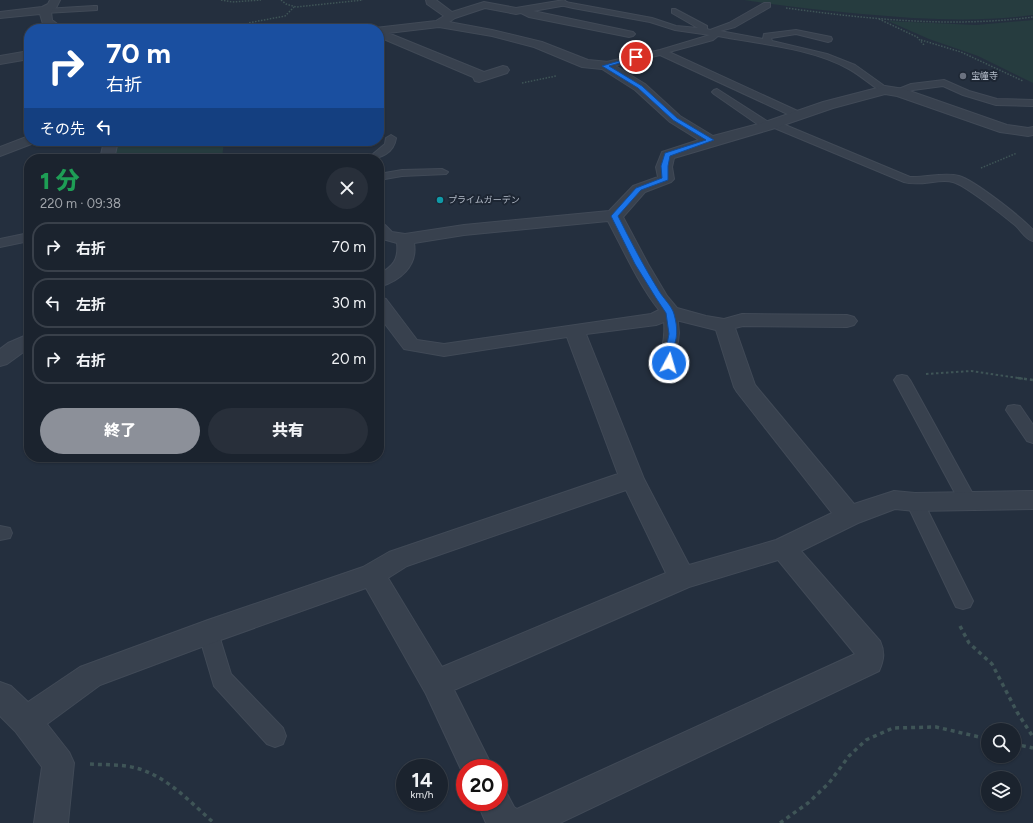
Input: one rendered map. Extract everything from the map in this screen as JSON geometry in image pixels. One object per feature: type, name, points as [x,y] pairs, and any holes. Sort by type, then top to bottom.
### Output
[{"type":"street","points":[[0,15],[45,10],[52,6],[55,0]]},
{"type":"street","points":[[431,0],[433,5],[445,20],[538,44],[586,64],[605,66],[640,87],[675,119],[711,140]]},
{"type":"street","points":[[384,31],[445,20],[484,6],[516,11],[563,3]]},
{"type":"street","points":[[45,10],[47,22],[50,24]]},
{"type":"street","points":[[524,10],[529,14],[629,34]]},
{"type":"street","points":[[384,34],[482,78],[503,70]]},
{"type":"street","points":[[0,60],[24,56]]},
{"type":"street","points":[[384,233],[387,236],[405,239],[464,230],[614,216],[639,189],[666,179],[664,166],[667,155],[711,140],[770,125],[828,105],[885,90],[899,92],[1005,129],[1028,132],[1033,131]]},
{"type":"street","points":[[0,152],[24,142]]},
{"type":"street","points":[[614,216],[639,264],[659,298],[670,312],[704,322],[724,325],[742,320],[847,321]]},
{"type":"street","points":[[384,279],[402,268],[407,251],[405,239]]},
{"type":"street","points":[[384,310],[411,345],[444,350],[656,319],[670,312]]},
{"type":"street","points":[[724,325],[745,387],[850,516]]},
{"type":"street","points":[[574,330],[632,480],[682,578]]},
{"type":"street","points":[[0,359],[14,347],[24,342]]},
{"type":"street","points":[[26,721],[90,676],[208,632],[372,575],[398,559],[632,480]]},
{"type":"street","points":[[436,684],[682,578],[783,548],[850,516],[894,500],[915,502],[1033,500]]},
{"type":"street","points":[[523,823],[869,662],[870,650],[783,548]]},
{"type":"street","points":[[372,575],[436,684],[473,759]]},
{"type":"street","points":[[0,696],[26,721],[58,763],[51,823]]},
{"type":"street","points":[[498,811],[502,819],[509,823]]},
{"type":"lane","points":[[563,3],[652,20],[675,28],[713,32],[768,43],[834,59],[852,67],[885,90]]},
{"type":"lane","points":[[675,11],[684,15],[687,20],[692,23],[713,32],[732,25],[767,5]]},
{"type":"lane","points":[[45,10],[94,8]]},
{"type":"lane","points":[[605,66],[710,38],[715,35],[713,32]]},
{"type":"lane","points":[[768,43],[767,36],[791,32],[828,39]]},
{"type":"lane","points":[[661,52],[798,115]]},
{"type":"lane","points":[[899,92],[911,87],[944,83],[966,93],[996,102],[1033,103]]},
{"type":"lane","points":[[717,92],[770,125],[908,180],[923,181],[944,178],[957,179],[978,192],[1020,223],[1033,237]]},
{"type":"lane","points":[[378,154],[390,145],[391,138]]},
{"type":"lane","points":[[384,176],[402,173],[442,172]]},
{"type":"lane","points":[[0,242],[24,238]]},
{"type":"lane","points":[[669,363],[667,352],[671,344],[673,334],[670,312]]},
{"type":"lane","points":[[902,380],[968,500]]},
{"type":"lane","points":[[1014,410],[1033,437]]},
{"type":"lane","points":[[915,502],[963,601]]},
{"type":"lane","points":[[208,632],[222,679],[275,736]]},
{"type":"path","points":[[221,0],[232,2],[261,0]]},
{"type":"path","points":[[281,0],[294,7],[363,0]]},
{"type":"path","points":[[767,5],[876,18],[935,22],[976,22],[1033,17]]},
{"type":"path","points":[[247,24],[285,16],[294,7]]},
{"type":"path","points":[[876,18],[917,36],[925,46]]},
{"type":"path","points":[[921,40],[958,50],[1027,83]]},
{"type":"path","points":[[517,85],[563,74],[586,64]]},
{"type":"path","points":[[957,179],[1018,152]]},
{"type":"path","points":[[902,380],[910,375],[971,371],[1033,380]]},
{"type":"path","points":[[959,624],[969,643],[992,664],[1017,712],[1033,737]]},
{"type":"path","points":[[780,823],[808,803],[829,783],[849,756],[866,740],[893,728],[936,727],[981,737]]},
{"type":"path","points":[[1021,745],[1033,748]]},
{"type":"path","points":[[58,763],[119,766],[142,770],[156,776],[214,823]]},
{"type":"green space","points":[[744,0],[1033,0],[1033,15],[969,20],[926,19],[883,16]]},
{"type":"green space","points":[[1033,20],[1033,83],[978,56],[929,39],[888,21],[976,25]]},
{"type":"green space","points":[[117,146],[223,146],[223,154],[116,154]]},
{"type":"place","name":"宝幢寺","points":[[963,76]]},
{"type":"place","name":"プライムガーデン","points":[[440,200]]},
{"type":"route","points":[[636,57],[610,63],[605,66],[640,87],[675,119],[711,140],[667,155],[664,166],[666,179],[639,189],[614,216],[639,264],[659,298],[670,312],[673,334],[671,344],[667,352],[669,363]]}]
